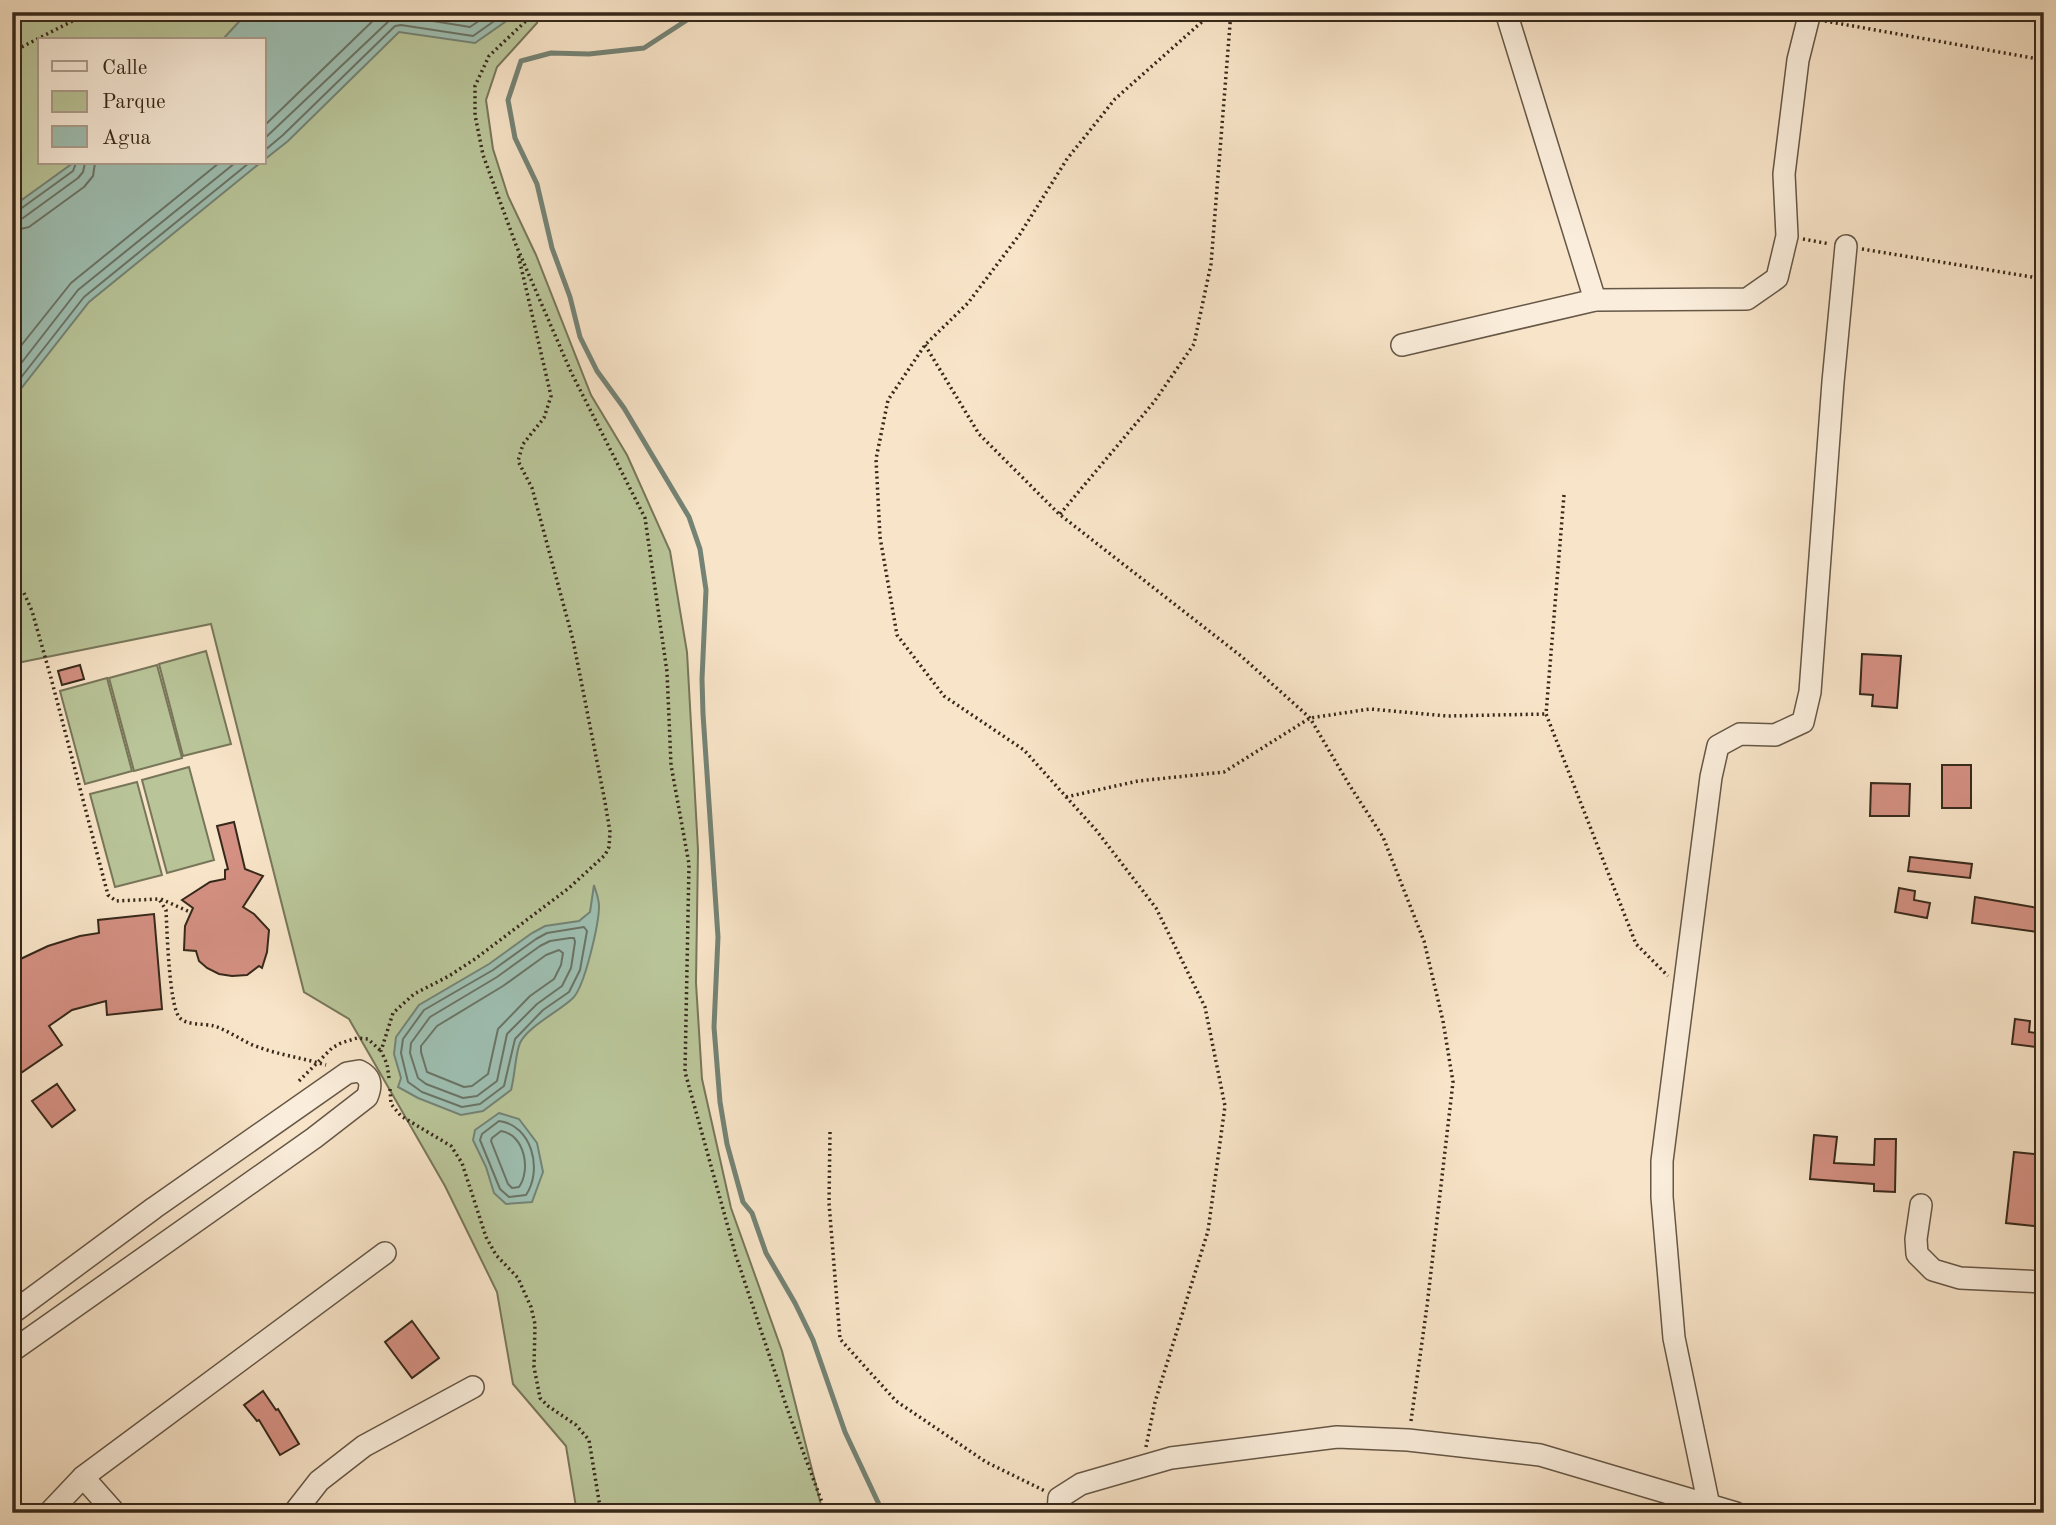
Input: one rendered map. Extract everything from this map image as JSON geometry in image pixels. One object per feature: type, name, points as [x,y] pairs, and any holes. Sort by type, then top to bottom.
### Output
[{"type":"street","points":[[1506,12],[1595,300]]},
{"type":"street","points":[[1402,345],[1595,300],[1747,299],[1777,278],[1787,236],[1784,174],[1798,60],[1810,15]]},
{"type":"street","points":[[1709,1506],[1674,1338],[1662,1196],[1662,1161],[1711,777],[1718,746],[1740,734],[1775,735],[1803,722],[1810,692],[1846,246]]},
{"type":"street","points":[[12,1312],[340,1077],[359,1071],[365,1074],[371,1087],[367,1097],[314,1138],[12,1351]]},
{"type":"street","points":[[1921,1205],[1916,1239],[1917,1254],[1933,1270],[1959,1278],[2044,1282]]},
{"type":"street","points":[[49,1513],[83,1477],[385,1253]]},
{"type":"street","points":[[294,1513],[319,1481],[364,1446],[473,1387]]},
{"type":"street","points":[[1059,1505],[1081,1484],[1171,1458],[1337,1437],[1408,1440],[1541,1455],[1736,1513]]},
{"type":"street","points":[[83,1477],[115,1513]]},
{"type":"path","points":[[39,38],[90,12]]},
{"type":"path","points":[[530,12],[529,18],[489,56],[475,86],[475,115],[483,155],[516,246],[571,372],[645,517],[667,672],[671,765],[689,864],[685,1072],[736,1256],[789,1414],[826,1513]]},
{"type":"path","points":[[1142,1466],[1155,1402],[1208,1231],[1225,1106],[1205,1007],[1156,908],[1096,830],[1024,750],[944,696],[898,635],[880,537],[876,459],[888,400],[925,345],[968,303],[1020,234],[1068,159],[1115,99],[1213,12]]},
{"type":"path","points":[[1059,514],[1154,402],[1194,344],[1210,264],[1231,12]]},
{"type":"path","points":[[1810,15],[2044,60]]},
{"type":"path","points":[[12,52],[38,39]]},
{"type":"path","points":[[1787,236],[2044,279]]},
{"type":"path","points":[[516,246],[551,396],[544,418],[523,444],[518,461],[532,488],[573,640],[610,832],[609,846],[605,855],[569,888],[466,965],[414,994],[393,1013],[381,1051],[387,1064],[391,1104],[401,1116],[451,1146],[462,1163],[486,1237],[496,1255],[518,1278],[531,1307],[535,1324],[534,1367],[540,1398],[576,1425],[589,1440],[601,1513]]},
{"type":"path","points":[[925,345],[979,434],[1059,514],[1241,656],[1310,718],[1383,837],[1419,928],[1444,1021],[1453,1082],[1429,1292],[1408,1440]]},
{"type":"path","points":[[1564,495],[1546,714],[1636,944],[1683,992]]},
{"type":"path","points":[[24,593],[32,611],[108,895],[116,901],[159,899],[190,912]]},
{"type":"path","points":[[1066,797],[1138,781],[1224,772],[1310,718],[1370,709],[1447,716],[1546,714]]},
{"type":"path","points":[[159,899],[166,910],[177,1016],[184,1021],[212,1025],[233,1033],[254,1046],[286,1057],[332,1067],[340,1077]]},
{"type":"path","points":[[830,1132],[830,1203],[840,1339],[896,1401],[986,1462],[1059,1505]]},
{"type":"green space","points":[[12,12],[540,12],[537,23],[497,67],[486,100],[493,149],[508,196],[536,255],[591,395],[627,455],[670,551],[687,652],[698,850],[696,983],[702,1079],[731,1208],[782,1351],[823,1513],[577,1513],[566,1446],[513,1384],[497,1292],[445,1186],[349,1019],[304,992],[211,624],[12,664]]},
{"type":"green space","points":[[206,651],[231,744],[183,756],[159,664]]},
{"type":"green space","points":[[157,665],[182,758],[134,771],[109,678]]},
{"type":"green space","points":[[107,678],[132,771],[85,784],[60,691]]},
{"type":"green space","points":[[189,767],[214,860],[167,873],[142,780]]},
{"type":"green space","points":[[137,782],[162,875],[115,887],[90,794]]},
{"type":"water","points":[[248,12],[514,12],[512,17],[475,43],[399,32],[288,141],[266,158],[266,38],[224,38]]},
{"type":"water","points":[[72,164],[259,164],[89,302],[12,400],[12,207]]},
{"type":"water","points":[[594,885],[598,914],[594,939],[578,991],[524,1037],[518,1048],[511,1090],[483,1111],[461,1115],[398,1087],[401,1078],[394,1054],[396,1037],[419,1005],[489,964],[545,926],[579,921],[590,912]]},
{"type":"water","points":[[499,1113],[519,1119],[537,1143],[543,1172],[532,1202],[506,1204],[494,1193],[486,1167],[473,1140],[475,1130]]},
{"type":"building","points":[[1862,654],[1901,656],[1897,708],[1872,706],[1873,695],[1860,694]]},
{"type":"building","points":[[80,665],[84,679],[62,685],[58,671]]},
{"type":"building","points":[[1942,765],[1971,765],[1971,808],[1942,808]]},
{"type":"building","points":[[1871,783],[1910,784],[1909,816],[1870,816]]},
{"type":"building","points":[[234,822],[245,869],[263,876],[243,907],[269,930],[262,968],[259,966],[247,975],[232,976],[207,968],[199,961],[196,951],[184,950],[185,926],[193,908],[182,900],[210,882],[225,879],[225,870],[228,869],[217,826]]},
{"type":"building","points":[[1910,857],[1972,864],[1970,878],[1908,871]]},
{"type":"building","points":[[1899,888],[1915,891],[1914,900],[1930,903],[1927,918],[1895,912]]},
{"type":"building","points":[[1975,897],[2044,909],[2044,933],[1972,923]]},
{"type":"building","points":[[154,914],[162,1009],[107,1015],[106,1001],[72,1010],[49,1026],[62,1045],[12,1079],[12,963],[48,946],[99,933],[98,920]]},
{"type":"building","points":[[2015,1019],[2030,1021],[2029,1032],[2044,1034],[2044,1048],[2012,1044]]},
{"type":"building","points":[[57,1084],[75,1110],[52,1127],[32,1101]]},
{"type":"building","points":[[1814,1135],[1837,1137],[1834,1163],[1874,1165],[1875,1139],[1896,1139],[1895,1192],[1874,1191],[1874,1184],[1810,1179]]},
{"type":"building","points":[[2014,1152],[2044,1155],[2044,1227],[2006,1223]]},
{"type":"building","points":[[412,1321],[439,1358],[412,1378],[385,1342]]},
{"type":"building","points":[[263,1391],[276,1410],[278,1409],[299,1444],[280,1455],[259,1420],[257,1421],[244,1405]]},
{"type":"waterway","points":[[693,12],[687,20],[644,48],[589,54],[551,53],[521,61],[508,100],[515,138],[537,184],[552,248],[570,297],[580,337],[597,371],[624,408],[689,517],[700,549],[706,590],[703,714],[718,937],[714,1027],[720,1102],[727,1144],[743,1202],[752,1213],[766,1253],[813,1340],[845,1432],[883,1513]]}]
